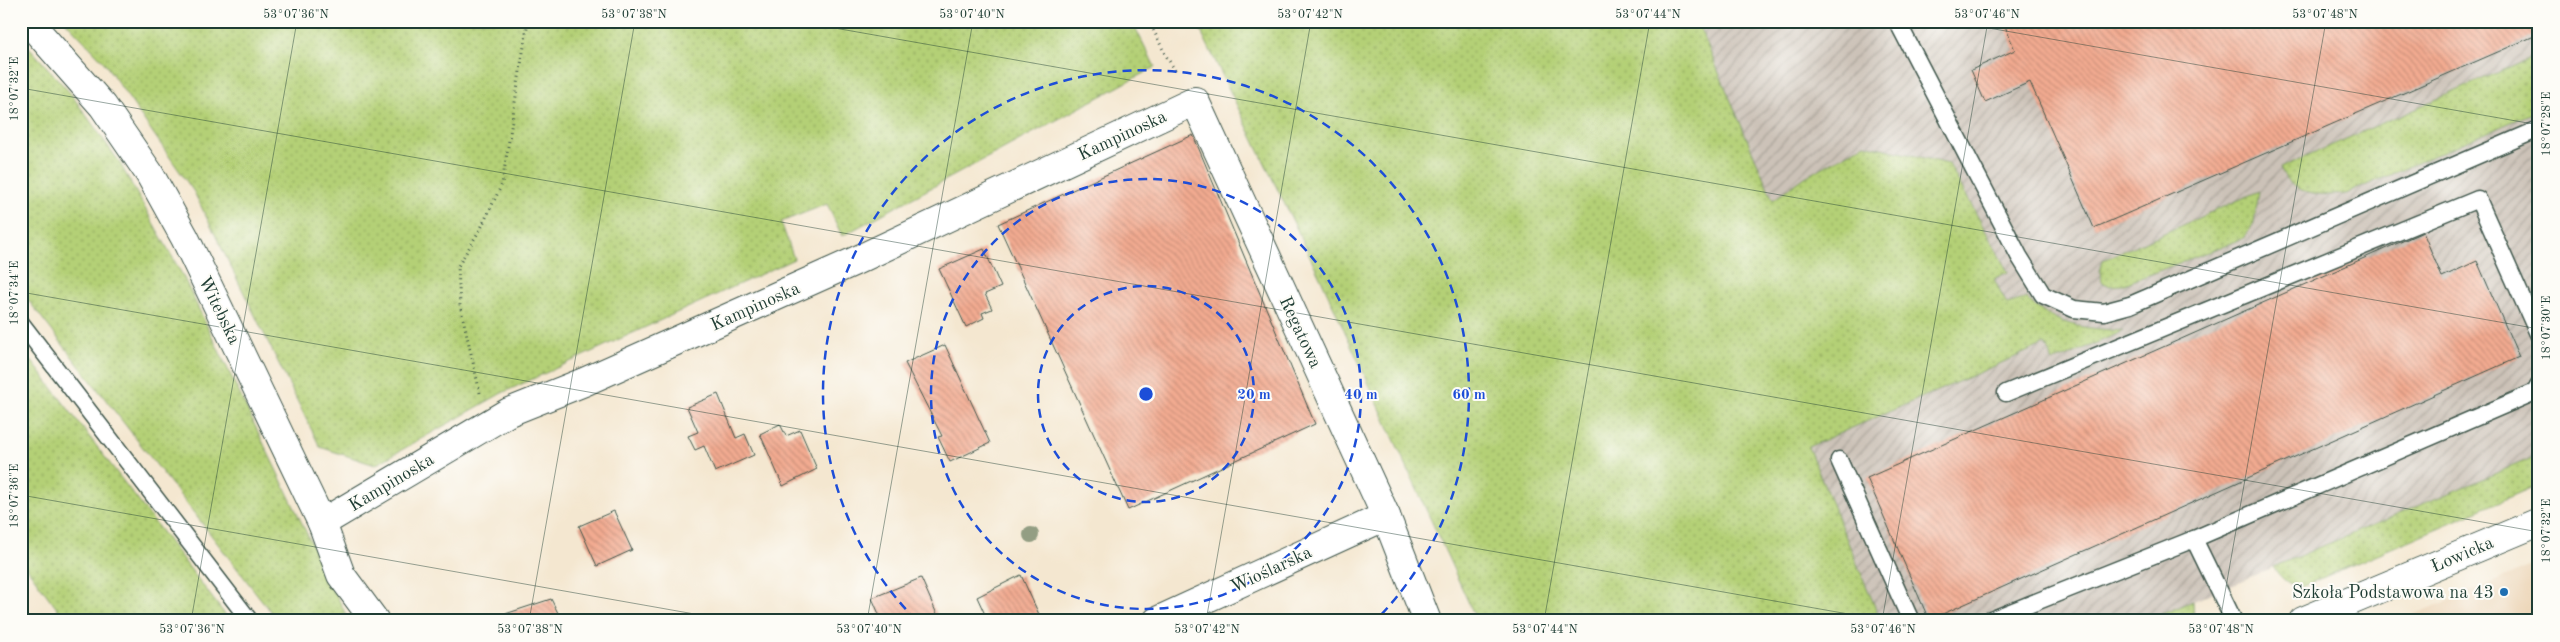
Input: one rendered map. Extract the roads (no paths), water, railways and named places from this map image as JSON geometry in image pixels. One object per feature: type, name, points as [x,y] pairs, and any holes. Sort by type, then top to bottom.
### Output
[{"type":"street","name":"Witebska","points":[[28,21],[102,106],[149,173],[185,238],[322,523],[341,575],[375,621]]},
{"type":"street","name":"Kampinoska","points":[[322,523],[509,412],[584,382],[853,262],[1195,100]]},
{"type":"street","name":"Regatowa","points":[[1195,100],[1386,516],[1427,621]]},
{"type":"street","name":"Wioślarska","points":[[1157,621],[1386,516]]},
{"type":"street","name":"Łowicka","points":[[2303,621],[2539,522]]},
{"type":"lane","points":[[1897,21],[2019,256],[2043,295],[2074,309],[2104,312],[2130,305],[2539,129]]},
{"type":"lane","points":[[2006,393],[2478,199],[2539,336]]},
{"type":"lane","points":[[21,323],[250,621]]},
{"type":"lane","points":[[1988,621],[2194,539],[2535,392],[2539,385]]},
{"type":"lane","points":[[1839,460],[1910,621]]},
{"type":"lane","points":[[2194,539],[2234,621]]},
{"type":"place","name":"Szkoła Podstawowa na 43","points":[[2504,592]]}]
